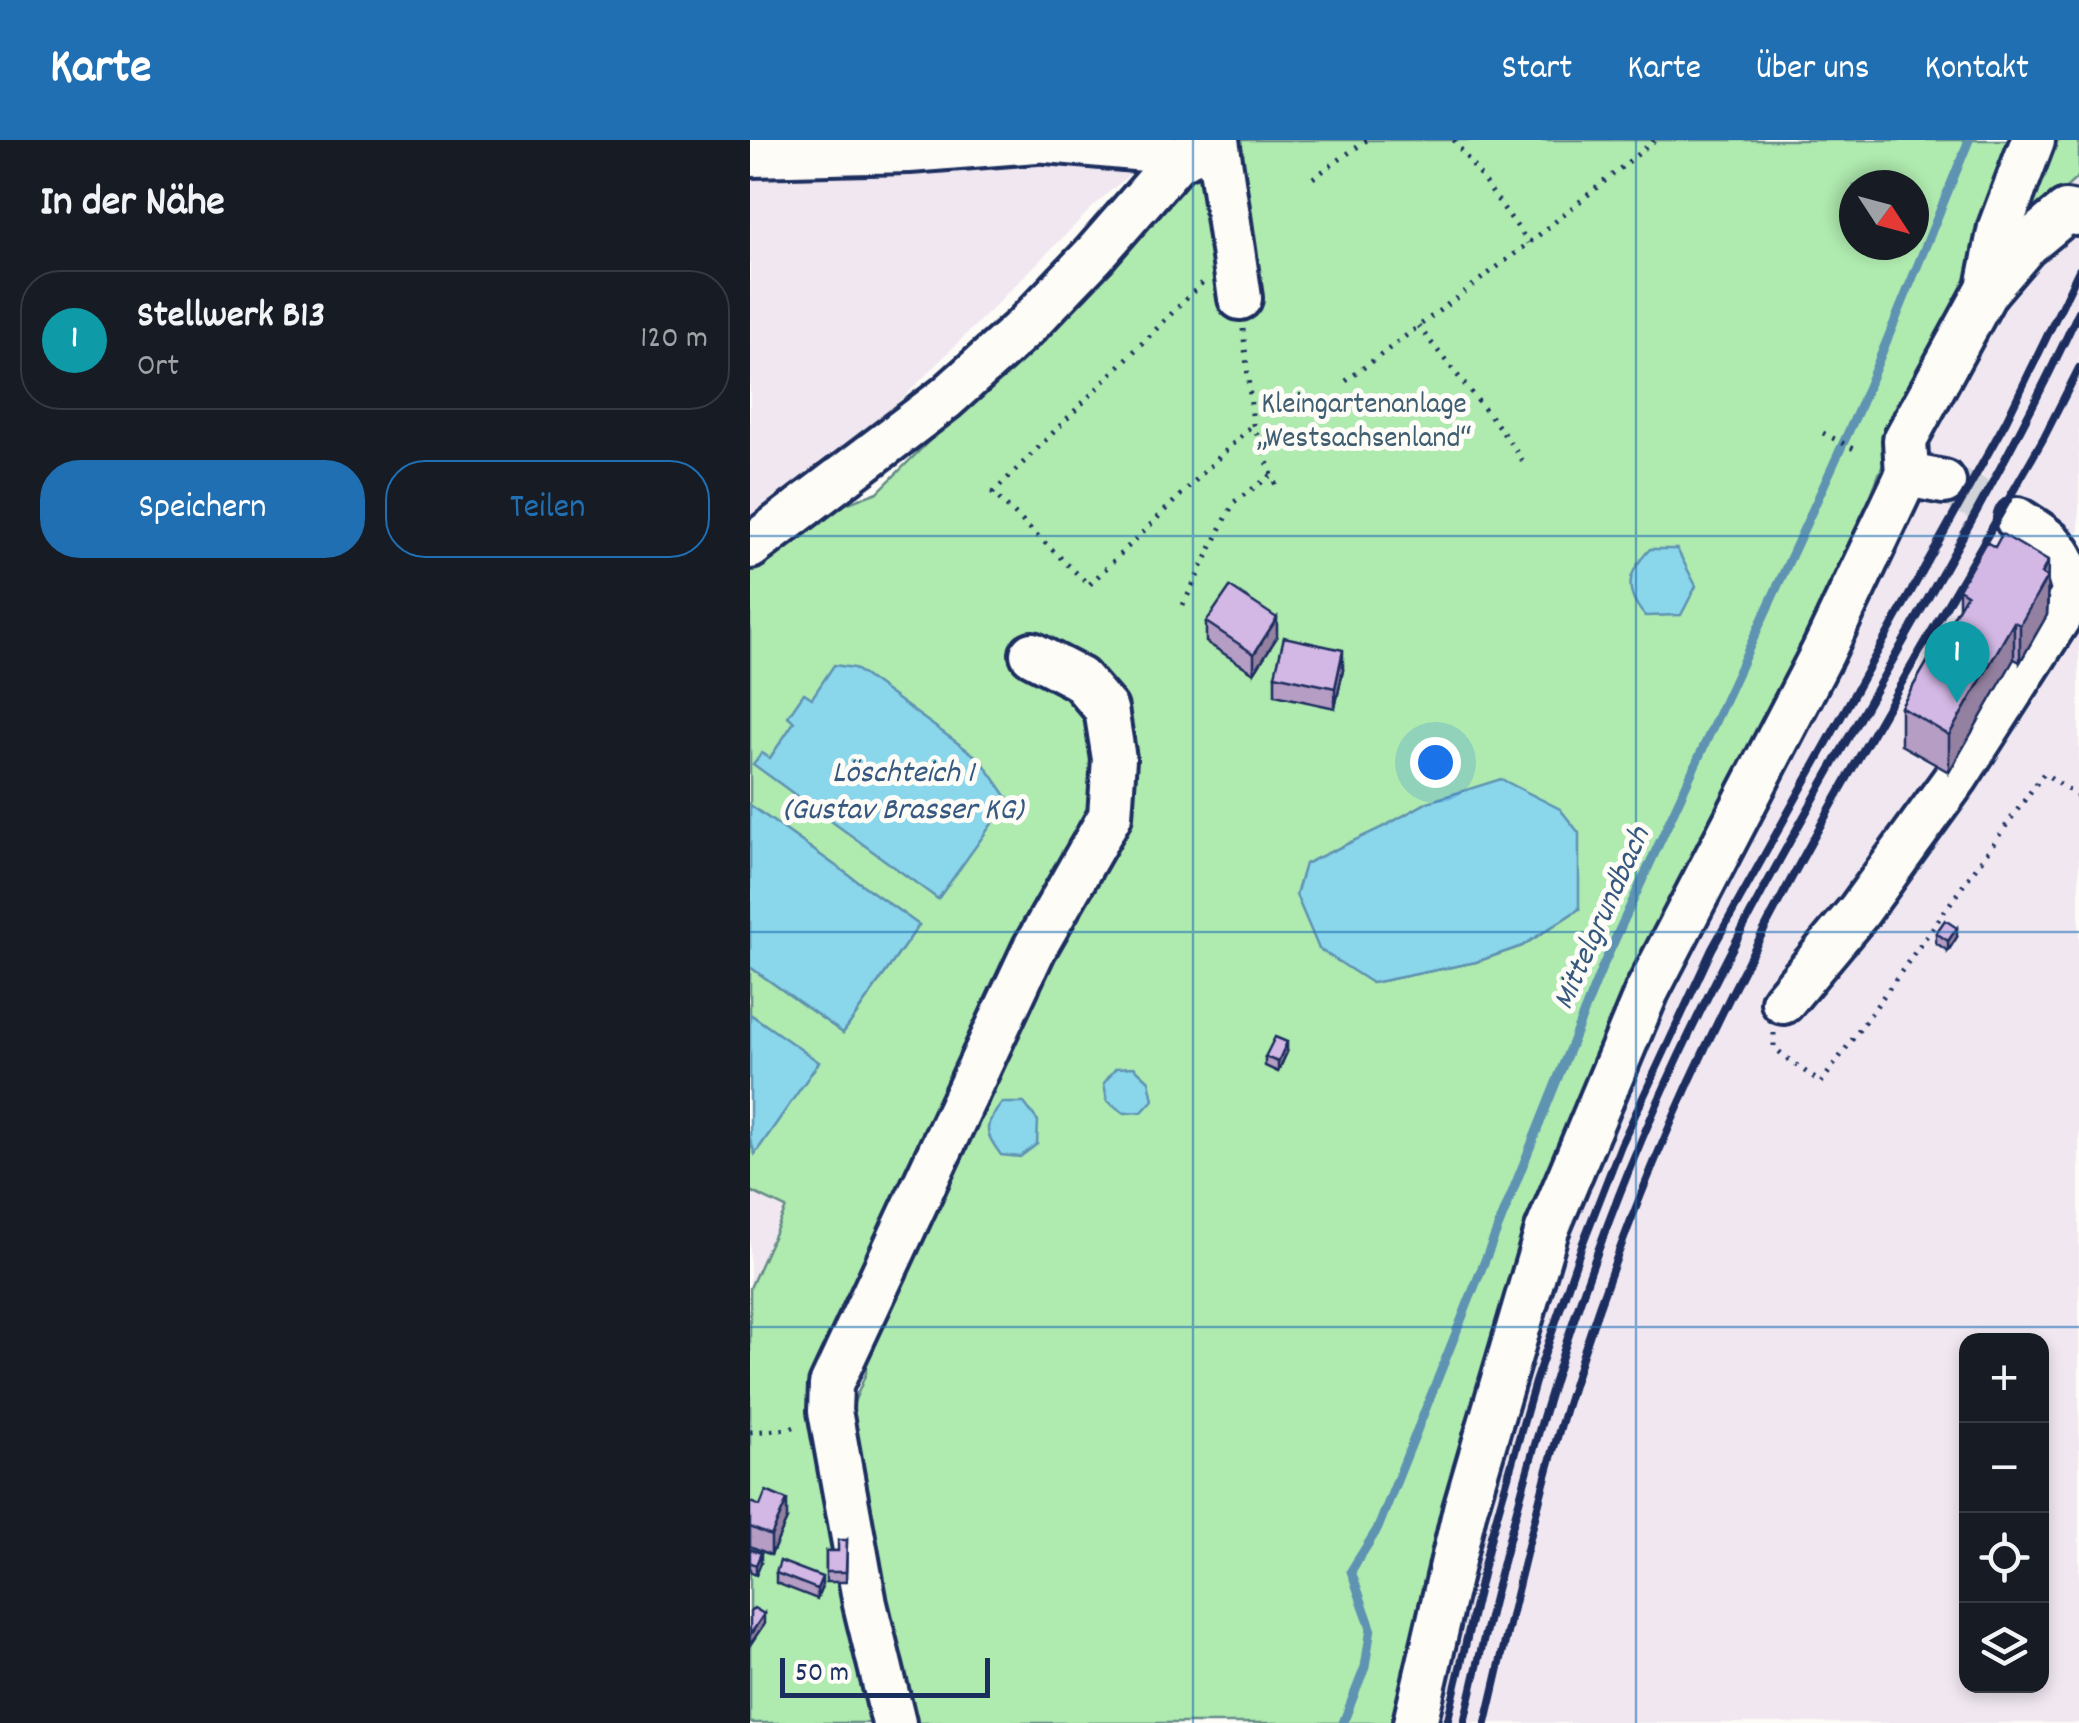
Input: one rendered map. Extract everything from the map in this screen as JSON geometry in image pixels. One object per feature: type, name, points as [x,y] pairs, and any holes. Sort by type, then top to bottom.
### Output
[{"type":"street","points":[[1988,288],[2000,227],[2033,140]]},
{"type":"street","points":[[750,155],[909,151],[1036,141],[1146,150],[1177,160]]},
{"type":"street","points":[[750,547],[946,398],[1012,338],[1094,254],[1177,160],[1217,141],[1240,298]]},
{"type":"street","points":[[1416,1723],[1465,1509],[1547,1230],[1647,990],[1822,652],[1926,478],[1905,440],[1988,288],[2025,246],[2066,212],[2076,214]]},
{"type":"street","points":[[1783,1002],[1859,911],[1957,776],[2076,590],[2049,533]]},
{"type":"street","points":[[894,1723],[865,1604],[830,1411],[831,1384],[1034,950],[1110,816],[1114,758],[1106,710],[1080,679],[1032,654]]},
{"type":"path","points":[[1313,178],[1367,140]]},
{"type":"path","points":[[1454,140],[1530,243]]},
{"type":"path","points":[[1346,382],[1530,243],[1655,140]]},
{"type":"path","points":[[1234,254],[993,493],[1090,585],[1253,424]]},
{"type":"path","points":[[1240,298],[1253,424],[1278,491]]},
{"type":"path","points":[[1418,326],[1526,464]]},
{"type":"path","points":[[1823,433],[1858,451]]},
{"type":"path","points":[[1183,605],[1234,502],[1272,475]]},
{"type":"path","points":[[1784,1056],[1821,1082],[2044,773],[2079,797]]},
{"type":"path","points":[[750,1432],[789,1429],[830,1411]]},
{"type":"shaded area","points":[[750,140],[1169,140],[1099,201],[880,421],[750,526]]},
{"type":"shaded area","points":[[2079,176],[2079,1723],[1401,1723],[1462,1470],[1822,622],[1879,474],[1970,275]]},
{"type":"shaded area","points":[[750,1191],[787,1208],[750,1288]]},
{"type":"green space","name":"Kleingartenanlage „Westsachsenland“","points":[[1198,140],[2079,140],[2079,176],[1970,275],[1879,474],[1822,622],[1672,897],[1401,1723],[903,1723],[853,1405],[866,1373],[867,1344],[821,1387],[888,1723],[750,1723],[750,1288],[786,1208],[750,1191],[750,1139],[755,1153],[818,1062],[750,1014],[750,967],[843,1033],[919,925],[750,805],[750,571],[840,506],[878,492],[1201,170]],"holes":[[[805,694],[811,698],[938,899],[770,758],[795,722]],[[1428,802],[1579,909],[1522,946],[1476,962],[1372,983],[1387,825]]]},
{"type":"water","points":[[1650,549],[1677,549],[1696,586],[1681,615],[1645,616],[1633,598],[1633,574]]},
{"type":"water","name":"Löschteich 1 (Gustav Brasser KG)","points":[[834,665],[854,668],[981,760],[1009,800],[938,899],[753,764],[762,753],[770,758],[794,722],[788,716],[804,693],[812,698]]},
{"type":"water","points":[[1501,779],[1560,809],[1579,833],[1579,909],[1522,946],[1476,962],[1372,983],[1319,949],[1296,895],[1305,864],[1428,802]]},
{"type":"water","points":[[750,805],[919,925],[843,1033],[750,967]]},
{"type":"water","points":[[750,1014],[819,1062],[755,1154],[750,1139]]},
{"type":"water","points":[[1134,1067],[1149,1081],[1153,1100],[1142,1112],[1124,1113],[1107,1101],[1104,1083],[1116,1068]]},
{"type":"water","points":[[1002,1103],[1024,1103],[1038,1121],[1037,1144],[1020,1157],[1001,1155],[989,1134],[989,1123]]},
{"type":"building","points":[[2002,534],[2048,561],[2041,574],[2047,577],[2020,625],[2014,622],[1949,735],[1901,707],[1967,594],[1959,589],[1986,542],[1995,547]]},
{"type":"building","points":[[1230,587],[1277,618],[1254,654],[1206,622]]},
{"type":"building","points":[[1284,637],[1343,650],[1335,688],[1275,675]]},
{"type":"building","points":[[1945,920],[1957,928],[1948,941],[1936,933]]},
{"type":"building","points":[[1275,1037],[1287,1042],[1278,1062],[1265,1057]]},
{"type":"building","points":[[766,1491],[787,1500],[771,1536],[750,1527],[750,1502],[760,1506]]},
{"type":"building","points":[[838,1540],[847,1540],[846,1572],[826,1572],[826,1551],[838,1551]]},
{"type":"building","points":[[750,1549],[761,1553],[756,1565],[750,1562]]},
{"type":"building","points":[[780,1561],[822,1577],[817,1589],[776,1573]]},
{"type":"building","points":[[754,1608],[764,1614],[750,1635],[750,1612]]},
{"type":"waterway","name":"Mittelgrundbach","points":[[1343,1723],[1365,1667],[1371,1628],[1351,1571],[1378,1528],[1601,970],[1858,411],[1969,140]]},
{"type":"tunnel","points":[[1944,482],[2017,519]]},
{"type":"railway","points":[[1447,1723],[1491,1536],[1535,1382],[1621,1145],[1712,949],[2006,421],[2079,270]]},
{"type":"railway","points":[[1464,1723],[1505,1553],[1553,1384],[1642,1138],[1725,963],[1983,500],[2079,311]]},
{"type":"railway","points":[[1486,1723],[1562,1420],[1612,1269],[1656,1158],[1697,1065],[1789,882],[2043,439],[2079,368]]},
{"type":"place","name":"Stellwerk B13","points":[[1957,703]]}]
